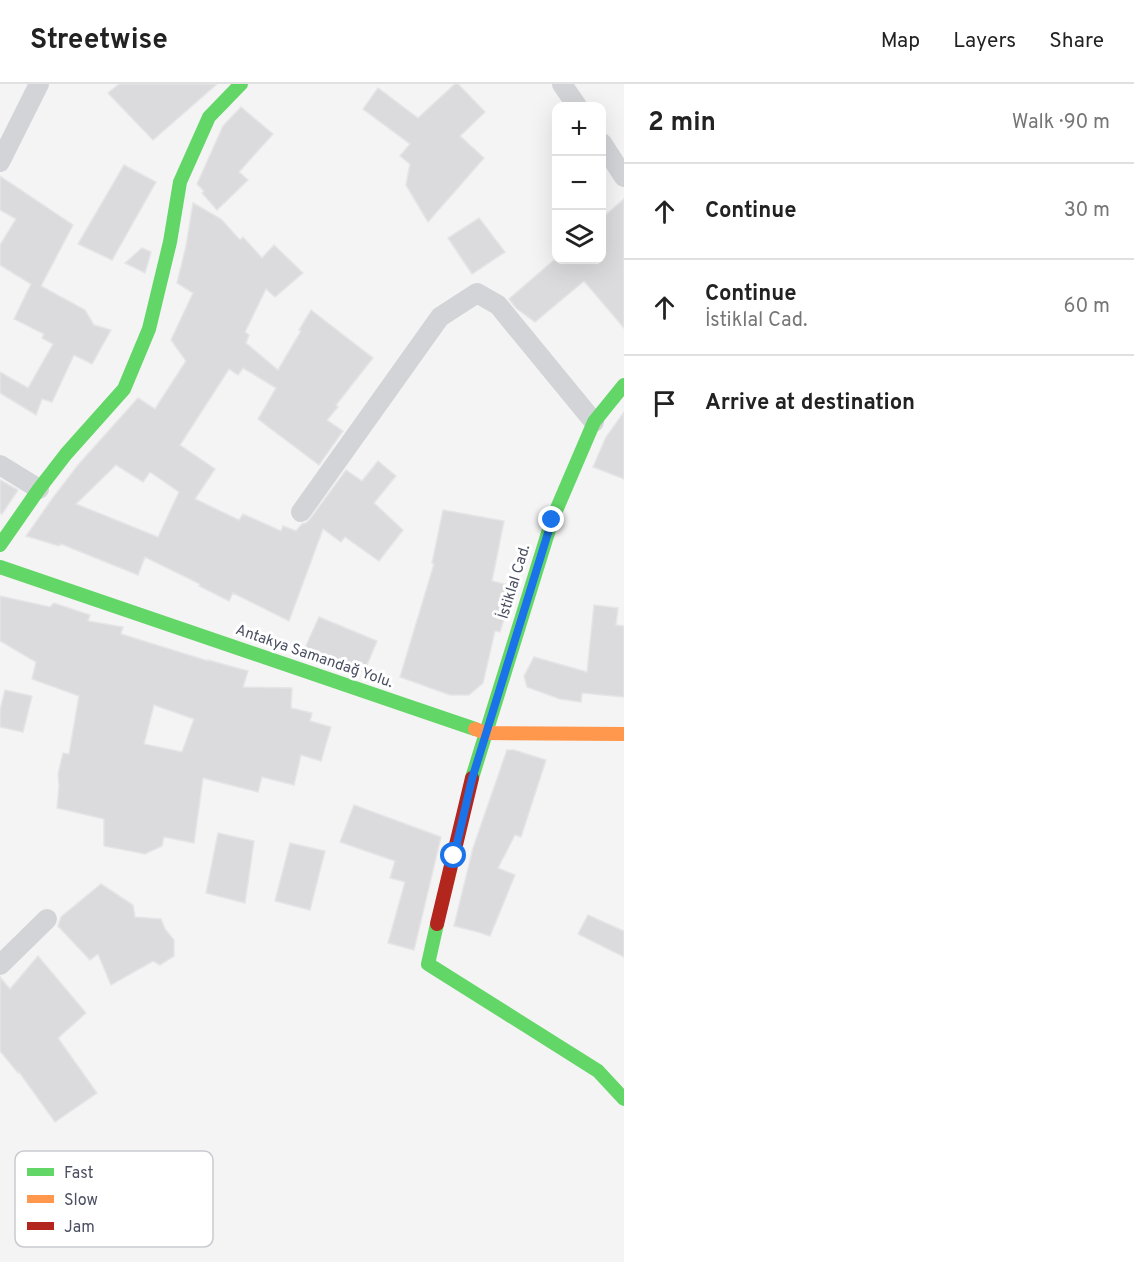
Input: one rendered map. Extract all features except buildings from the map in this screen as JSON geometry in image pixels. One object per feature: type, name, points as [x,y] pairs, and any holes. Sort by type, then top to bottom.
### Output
[{"type":"street","points":[[0,162],[39,84]]},
{"type":"street","points":[[0,545],[66,454],[124,389],[149,329],[170,242],[180,182],[209,117],[241,84]]},
{"type":"street","points":[[562,84],[574,102]]},
{"type":"street","points":[[606,149],[624,177]]},
{"type":"street","points":[[301,512],[440,317],[477,293],[498,304],[594,422]]},
{"type":"street","name":"İstiklal Cad.","points":[[624,386],[594,422],[552,520],[472,779],[428,964],[598,1071],[624,1099]]},
{"type":"street","points":[[0,465],[39,489]]},
{"type":"street","name":"Antakya Samandağ Yolu.","points":[[0,567],[486,733],[624,734]]},
{"type":"street","points":[[0,965],[47,919]]},
{"type":"traffic: fast","points":[[0,545],[66,454],[124,389],[149,329],[170,242],[180,182],[209,117],[241,84]]},
{"type":"traffic: fast","points":[[472,778],[552,520],[594,422],[624,385]]},
{"type":"traffic: fast","points":[[0,567],[475,729]]},
{"type":"traffic: fast","points":[[437,924],[428,964],[598,1071],[624,1099]]},
{"type":"traffic: slow","points":[[475,729],[486,733],[624,734]]},
{"type":"traffic: jam","points":[[437,924],[472,778]]},
{"type":"route","points":[[454,856],[472,779],[552,520]]}]
